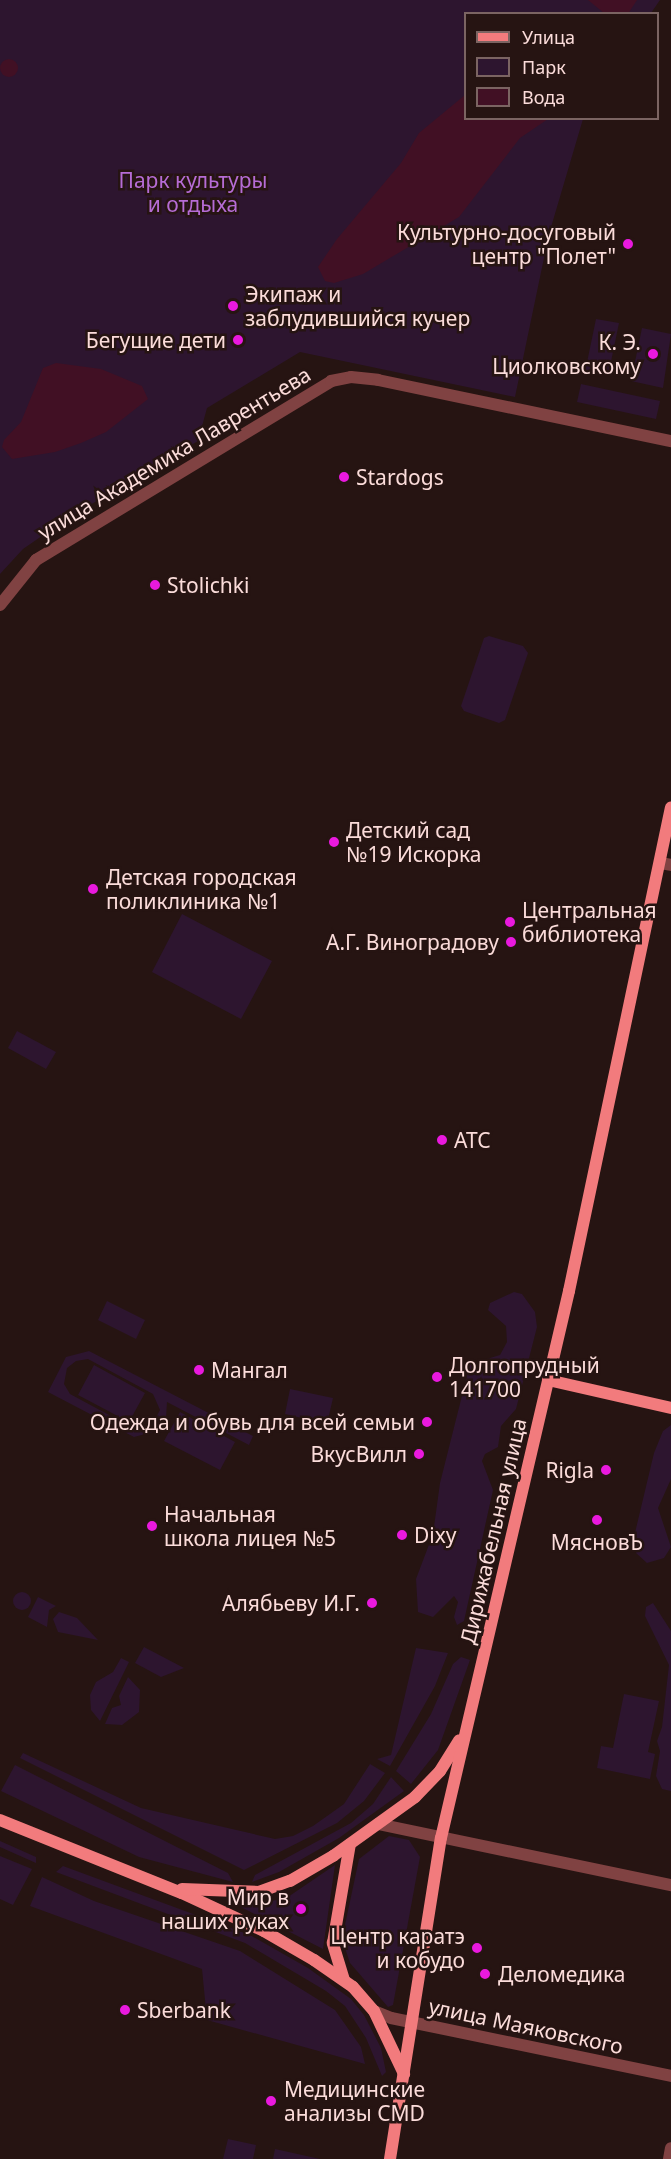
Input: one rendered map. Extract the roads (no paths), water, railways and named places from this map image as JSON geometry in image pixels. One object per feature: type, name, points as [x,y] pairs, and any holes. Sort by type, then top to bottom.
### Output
[{"type":"main road","name":"Дирижабельная улица","points":[[390,2159],[441,1838],[665,864],[671,808]]},
{"type":"main road","points":[[548,1380],[671,1408]]},
{"type":"main road","points":[[163,1886],[259,1892],[290,1881],[350,1844],[415,1797],[440,1771],[470,1711]]},
{"type":"main road","points":[[0,1820],[163,1886],[264,1931],[344,1980],[374,2011],[404,2074]]},
{"type":"main road","points":[[344,1980],[333,1943],[350,1844]]},
{"type":"street","name":"улица Академика Лаврентьева","points":[[0,605],[36,560],[331,381],[351,377],[378,380],[671,441]]},
{"type":"street","points":[[378,1824],[671,1885]]},
{"type":"street","name":"улица Маяковского","points":[[374,2011],[413,2022],[671,2076]]},
{"type":"street","points":[[669,2159],[671,2148]]},
{"type":"water","points":[[588,0],[637,0],[629,12],[603,12]]},
{"type":"water","points":[[5,59],[13,59],[18,64],[16,75],[5,77],[0,72],[0,64]]},
{"type":"water","points":[[464,96],[464,120],[547,120],[520,138],[459,217],[363,274],[334,283],[325,281],[318,267],[337,239],[401,163],[419,133]]},
{"type":"water","points":[[56,363],[101,369],[142,386],[148,399],[106,432],[55,452],[12,459],[2,447],[4,440],[21,422],[43,368]]},
{"type":"place","name":"Культурно-досуговый центр \"Полет\"","points":[[628,244]]},
{"type":"place","name":"Экипаж и заблудившийся кучер","points":[[233,306]]},
{"type":"place","name":"Бегущие дети","points":[[238,340]]},
{"type":"place","name":"К. Э. Циолковскому","points":[[653,354]]},
{"type":"place","name":"Stardogs","points":[[344,477]]},
{"type":"place","name":"Stolichki","points":[[155,585]]},
{"type":"place","name":"Детский сад №19 Искорка","points":[[334,842]]},
{"type":"place","name":"Детская городская поликлиника №1","points":[[93,889]]},
{"type":"place","name":"Центральная библиотека","points":[[510,922]]},
{"type":"place","name":"А.Г. Виноградову","points":[[511,942]]},
{"type":"place","name":"АТС","points":[[442,1140]]},
{"type":"place","name":"Мангал","points":[[199,1370]]},
{"type":"place","name":"Долгопрудный 141700","points":[[437,1377]]},
{"type":"place","name":"Одежда и обувь для всей семьи","points":[[427,1422]]},
{"type":"place","name":"ВкусВилл","points":[[419,1454]]},
{"type":"place","name":"Rigla","points":[[606,1470]]},
{"type":"place","name":"МясновЪ","points":[[597,1520]]},
{"type":"place","name":"Начальная школа лицея №5","points":[[152,1526]]},
{"type":"place","name":"Dixy","points":[[402,1535]]},
{"type":"place","name":"Алябьеву И.Г.","points":[[372,1603]]},
{"type":"place","name":"Мир в наших руках","points":[[301,1909]]},
{"type":"place","name":"Центр каратэ и кобудо","points":[[477,1948]]},
{"type":"place","name":"Деломедика","points":[[485,1974]]},
{"type":"place","name":"Sberbank","points":[[125,2010]]},
{"type":"place","name":"Медицинские анализы CMD","points":[[271,2101]]},
{"type":"park label","name":"Парк культуры и отдыха","points":[[193,192]]}]
